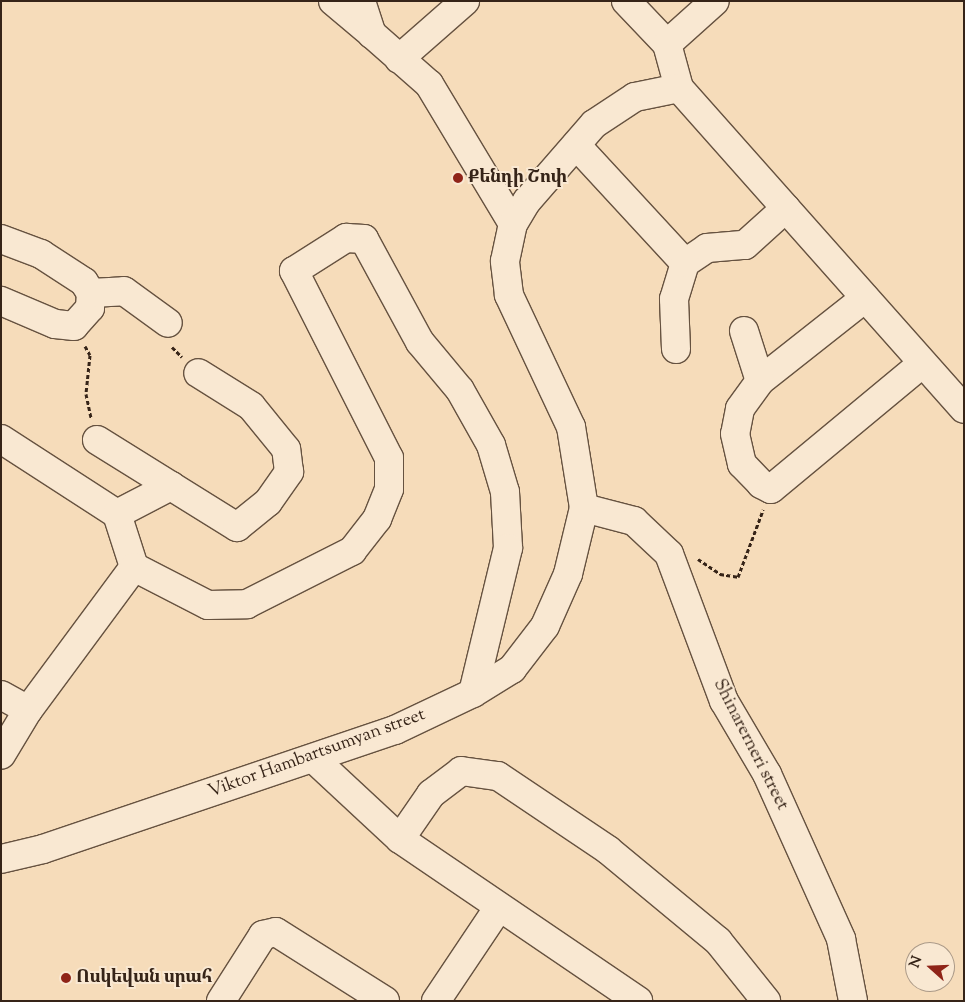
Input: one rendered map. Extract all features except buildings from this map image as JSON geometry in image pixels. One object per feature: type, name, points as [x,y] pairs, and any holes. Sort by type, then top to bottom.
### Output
[{"type":"street","points":[[333,1],[429,84],[513,224]]},
{"type":"street","points":[[361,1],[372,34]]},
{"type":"street","points":[[400,59],[465,1]]},
{"type":"street","points":[[626,1],[667,44],[680,88],[964,409]]},
{"type":"street","points":[[667,44],[715,1]]},
{"type":"street","name":"Viktor Hambartsumyan street","points":[[1,859],[42,848],[314,759],[395,730],[473,694],[512,669],[545,626],[571,566],[584,508],[571,427],[509,295],[505,261],[513,224],[527,201],[594,124],[635,97],[680,88]]},
{"type":"street","points":[[576,145],[685,263]]},
{"type":"street","points":[[676,349],[674,298],[685,263],[707,248],[745,245],[786,208]]},
{"type":"street","points":[[1,439],[117,514],[134,567],[208,605],[247,604],[352,551],[377,519],[389,489],[389,458],[294,271],[346,238],[364,239],[420,342],[460,390],[491,445],[505,492],[508,548],[473,694]]},
{"type":"street","points":[[1,239],[42,254],[84,282],[91,293],[90,308],[74,326],[55,324],[1,301]]},
{"type":"street","points":[[91,293],[124,291],[168,322]]},
{"type":"street","points":[[865,298],[760,381],[740,409],[735,434],[742,464],[761,484],[771,489],[923,363]]},
{"type":"street","points":[[744,331],[760,381]]},
{"type":"street","points":[[97,440],[237,527],[268,502],[289,472],[286,449],[251,406],[198,373]]},
{"type":"street","points":[[117,514],[171,486]]},
{"type":"street","name":"Shinarerneri street","points":[[584,508],[634,521],[669,554],[724,701],[767,774],[841,939],[853,1001]]},
{"type":"street","points":[[1,755],[28,710],[134,567]]},
{"type":"street","points":[[1,694],[28,710]]},
{"type":"street","points":[[314,759],[400,839],[638,1001]]},
{"type":"street","points":[[400,839],[431,794],[461,771],[498,776],[608,850],[718,941],[766,1001]]},
{"type":"street","points":[[436,1001],[499,906]]},
{"type":"street","points":[[221,1001],[263,935],[276,932],[385,1001]]},
{"type":"path","points":[[168,322],[170,345],[198,373]]},
{"type":"path","points":[[74,326],[90,355],[86,394],[97,440]]},
{"type":"path","points":[[669,554],[683,548],[720,574],[738,576],[771,489]]},
{"type":"place","name":"Քենդի Շոփ","points":[[458,178]]},
{"type":"place","name":"Ոսկեվան սրահ","points":[[66,978]]}]
